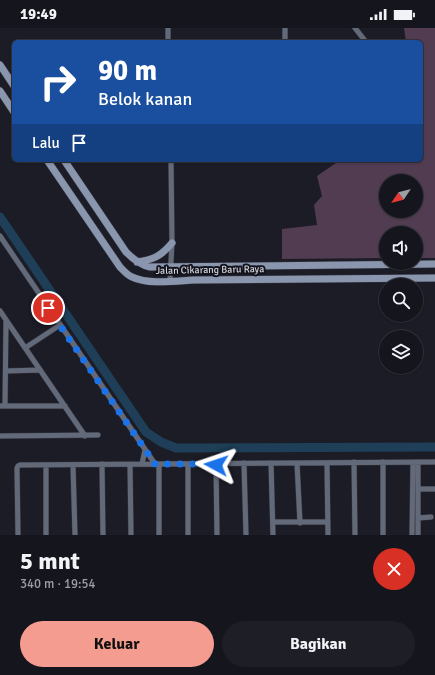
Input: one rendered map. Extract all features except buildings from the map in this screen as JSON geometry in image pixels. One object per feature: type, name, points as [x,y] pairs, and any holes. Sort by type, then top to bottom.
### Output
[{"type":"main road","points":[[0,65],[12,83]]},
{"type":"main road","points":[[0,91],[12,109]]},
{"type":"main road","name":"Jalan Cikarang Baru Raya","points":[[48,162],[120,267],[130,276],[141,280],[435,278]]},
{"type":"main road","points":[[65,162],[126,252],[137,262],[148,261],[157,257],[172,243]]},
{"type":"main road","name":"Jalan Cikarang Baru Raya","points":[[137,262],[144,266],[150,267],[435,264]]},
{"type":"street","points":[[168,28],[168,40]]},
{"type":"street","points":[[285,28],[285,40]]},
{"type":"street","points":[[355,28],[364,40]]},
{"type":"street","points":[[170,281],[172,243],[172,162]]},
{"type":"street","points":[[0,236],[145,450],[157,464],[159,535]]},
{"type":"street","points":[[0,310],[85,436]]},
{"type":"street","points":[[6,320],[6,371],[3,406],[65,406]]},
{"type":"street","points":[[25,348],[60,325]]},
{"type":"street","points":[[6,371],[40,370]]},
{"type":"street","points":[[0,436],[98,435]]},
{"type":"street","points":[[142,464],[145,450]]},
{"type":"street","points":[[354,462],[355,535]]},
{"type":"street","points":[[383,462],[383,535]]},
{"type":"street","points":[[416,462],[418,489],[418,535]]},
{"type":"street","points":[[412,535],[416,462]]},
{"type":"street","points":[[18,535],[17,467],[20,465],[435,462]]},
{"type":"street","points":[[244,463],[246,535]]},
{"type":"street","points":[[271,463],[273,535]]},
{"type":"street","points":[[297,463],[300,523]]},
{"type":"street","points":[[327,463],[328,535]]},
{"type":"street","points":[[102,464],[103,535]]},
{"type":"street","points":[[130,464],[131,535]]},
{"type":"street","points":[[188,464],[188,535]]},
{"type":"street","points":[[216,464],[217,535]]},
{"type":"street","points":[[46,465],[46,535]]},
{"type":"street","points":[[73,465],[74,535]]},
{"type":"street","points":[[418,489],[435,489]]},
{"type":"street","points":[[418,518],[433,517]]},
{"type":"street","points":[[273,522],[328,522]]},
{"type":"shaded area","points":[[404,28],[435,28],[435,258],[423,258],[423,226],[379,226],[379,258],[282,259],[282,229],[317,225],[314,205],[322,196],[317,176],[336,162],[423,162],[423,40],[406,40]]},
{"type":"waterway","points":[[0,217],[146,432],[161,442],[176,448],[435,447]]},
{"type":"route","points":[[48,308],[155,464],[216,465]]}]
